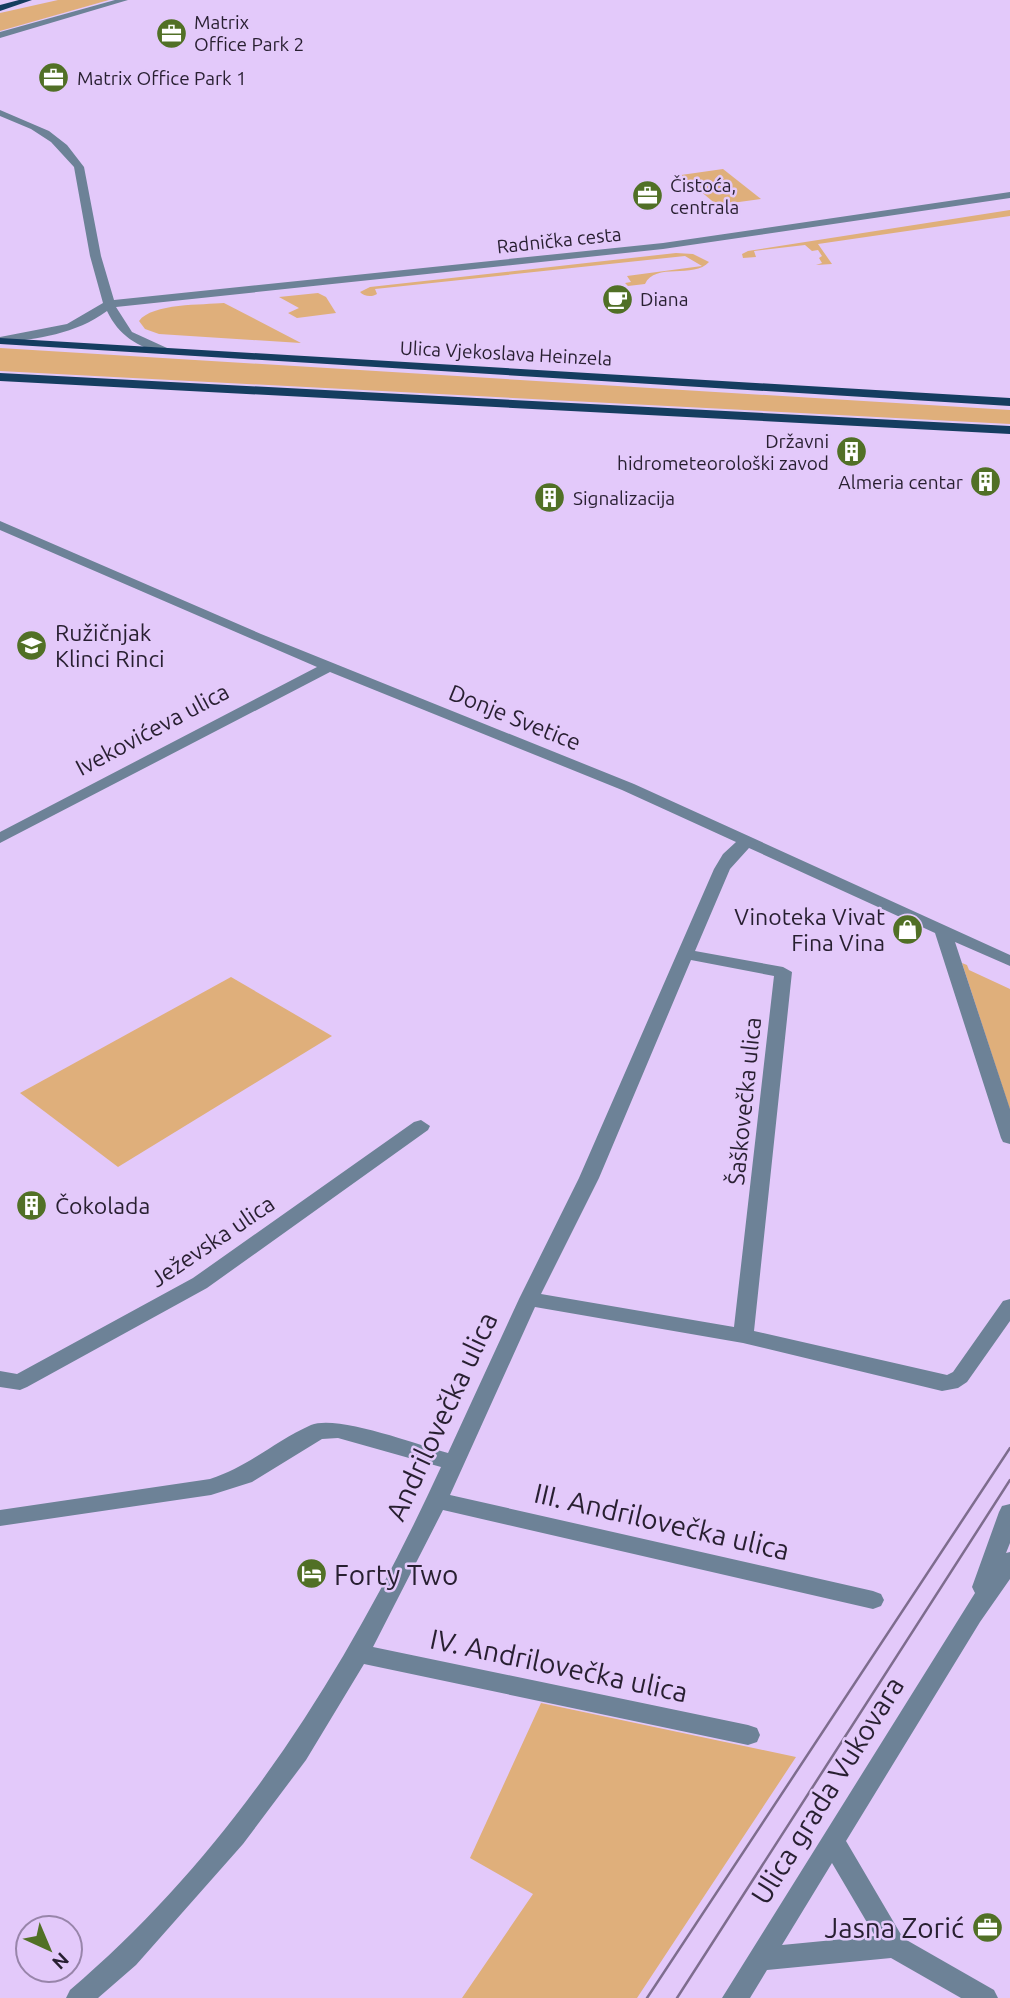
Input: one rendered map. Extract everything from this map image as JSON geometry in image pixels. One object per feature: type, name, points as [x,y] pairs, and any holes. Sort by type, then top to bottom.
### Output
[{"type":"main road","points":[[0,8],[28,0]]},
{"type":"main road","name":"Ulica Vjekoslava Heinzela","points":[[0,341],[1010,402]]},
{"type":"main road","points":[[0,377],[1010,430]]},
{"type":"street","points":[[0,35],[124,0]]},
{"type":"street","points":[[0,113],[36,127],[60,141],[79,167],[102,284],[110,304],[126,333],[163,350]]},
{"type":"street","name":"Radnička cesta","points":[[110,304],[663,246],[1010,195]]},
{"type":"street","points":[[0,341],[65,330],[89,320],[110,304]]},
{"type":"street","name":"Donje Svetice","points":[[0,525],[328,667],[620,784],[1010,961]]},
{"type":"street","name":"Ivekovićeva ulica","points":[[0,838],[328,667]]},
{"type":"street","name":"Andrilovečka ulica","points":[[79,1998],[127,1957],[234,1836],[297,1752],[358,1653],[437,1500],[528,1300],[589,1178],[722,869],[729,857],[748,840]]},
{"type":"street","points":[[943,931],[1010,1138]]},
{"type":"street","name":"Šaškovečka ulica","points":[[684,954],[783,972],[743,1336]]},
{"type":"street","name":"Ježevska ulica","points":[[10,1381],[200,1283],[421,1126]]},
{"type":"street","points":[[528,1300],[743,1336],[951,1383],[960,1377],[1010,1306]]},
{"type":"street","points":[[0,1518],[211,1487],[244,1476],[318,1432],[338,1430],[454,1463]]},
{"type":"street","name":"III. Andrilovečka ulica","points":[[437,1500],[873,1600]]},
{"type":"street","name":"Ulica grada Vukovara","points":[[972,1616],[1010,1512]]},
{"type":"street","name":"Ulica grada Vukovara","points":[[735,1998],[972,1616],[1010,1561]]},
{"type":"street","name":"IV. Andrilovečka ulica","points":[[358,1653],[748,1735]]},
{"type":"street","points":[[833,1842],[894,1946],[985,1998]]},
{"type":"street","points":[[759,1959],[894,1946]]},
{"type":"shaded area","points":[[58,0],[109,0],[0,31],[0,13]]},
{"type":"shaded area","points":[[723,169],[761,199],[717,205],[681,175]]},
{"type":"shaded area","points":[[1010,210],[1010,216],[818,244],[832,264],[816,265],[822,263],[819,258],[822,256],[818,250],[812,251],[805,245],[754,251],[756,257],[743,258],[742,254],[748,251]]},
{"type":"shaded area","points":[[676,253],[693,254],[709,262],[702,267],[694,270],[657,274],[650,277],[645,284],[628,286],[625,283],[631,282],[627,276],[702,266],[685,256],[375,289],[377,294],[371,296],[360,292],[370,287]]},
{"type":"shaded area","points":[[318,293],[326,297],[336,313],[297,318],[288,313],[299,308],[279,297]]},
{"type":"shaded area","points":[[224,303],[301,343],[159,334],[145,329],[139,321],[146,315],[166,308]]},
{"type":"shaded area","points":[[0,348],[1010,410],[1010,424],[0,371]]},
{"type":"shaded area","points":[[962,963],[967,965],[969,970],[1010,989],[1010,1110]]},
{"type":"shaded area","points":[[231,977],[332,1036],[118,1167],[20,1093]]},
{"type":"shaded area","points":[[541,1703],[796,1757],[637,1998],[462,1998],[533,1894],[470,1858]]},
{"type":"tram line","points":[[647,1998],[1010,1448]]},
{"type":"tram line","points":[[677,1998],[1010,1480]]},
{"type":"place","name":"Matrix Office Park 2","points":[[171,33]]},
{"type":"place","name":"Matrix Office Park 1","points":[[54,78]]},
{"type":"place","name":"Čistoća, centrala","points":[[647,196]]},
{"type":"place","name":"Diana","points":[[617,299]]},
{"type":"place","name":"Državni hidrometeorološki zavod","points":[[852,452]]},
{"type":"place","name":"Almeria centar","points":[[986,482]]},
{"type":"place","name":"Signalizacija","points":[[550,498]]},
{"type":"place","name":"Ružičnjak Klinci Rinci","points":[[32,645]]},
{"type":"place","name":"Vinoteka Vivat Fina Vina","points":[[908,929]]},
{"type":"place","name":"Čokolada","points":[[32,1205]]},
{"type":"place","name":"Forty Two","points":[[311,1574]]},
{"type":"place","name":"Jasna Zorić","points":[[987,1927]]}]
